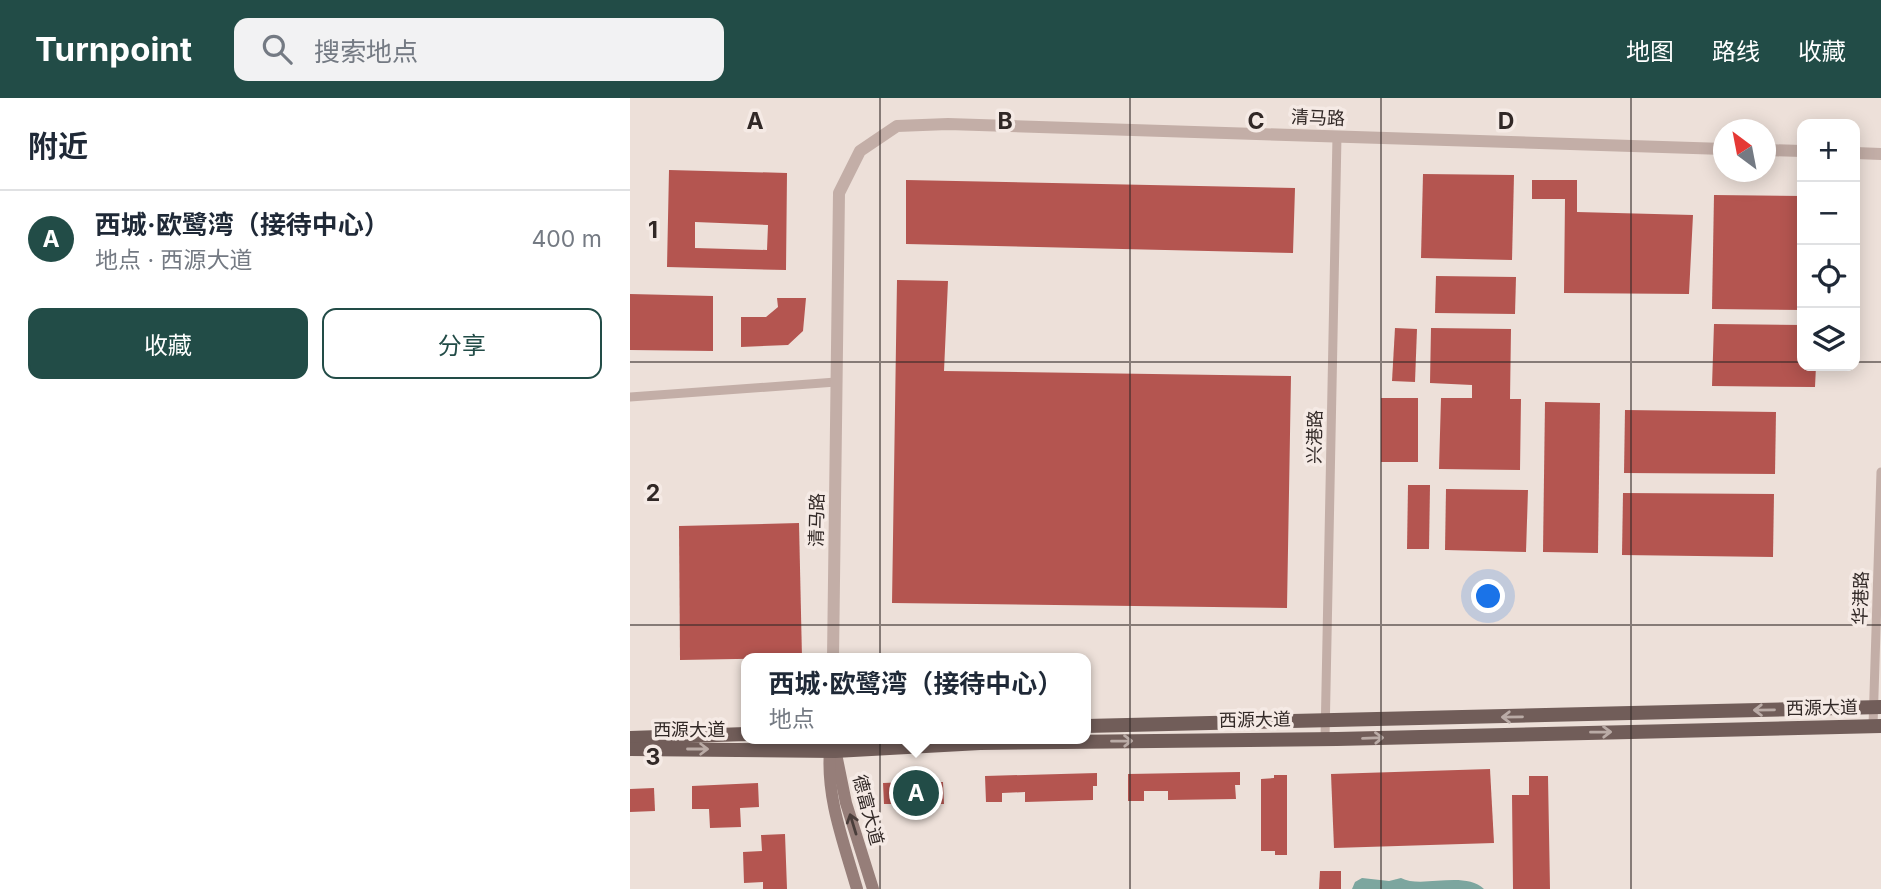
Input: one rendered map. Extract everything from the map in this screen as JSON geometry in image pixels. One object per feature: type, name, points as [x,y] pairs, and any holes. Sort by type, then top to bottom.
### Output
[{"type":"main road","name":"西源大道","points":[[1091,726],[1877,707]]},
{"type":"main road","name":"西源大道","points":[[1091,742],[1877,726]]},
{"type":"main road","name":"西源大道","points":[[630,738],[741,734]]},
{"type":"main road","name":"西源大道","points":[[630,749],[906,744]]},
{"type":"main road","name":"德富大道","points":[[832,745],[828,772],[832,802],[857,889]]},
{"type":"main road","name":"德富大道","points":[[832,745],[846,803],[873,889]]},
{"type":"street","name":"清马路","points":[[833,653],[839,193],[860,151],[897,127],[948,124],[1713,149]]},
{"type":"street","name":"兴港路","points":[[1325,739],[1337,136]]},
{"type":"street","points":[[1776,150],[1797,151]]},
{"type":"street","points":[[1860,153],[1881,154]]},
{"type":"street","points":[[630,397],[836,382]]},
{"type":"street","name":"华港路","points":[[1877,726],[1881,472]]},
{"type":"water","points":[[1362,878],[1389,881],[1401,878],[1420,882],[1454,880],[1476,884],[1484,889],[1352,889],[1355,882]]},
{"type":"building","points":[[669,170],[787,173],[786,270],[667,267]],"holes":[[[695,222],[768,225],[767,250],[695,248]]]},
{"type":"building","points":[[1423,174],[1514,175],[1512,260],[1421,258]]},
{"type":"building","points":[[906,180],[1295,188],[1293,253],[906,244]]},
{"type":"building","points":[[1532,180],[1577,180],[1577,212],[1693,215],[1689,294],[1564,293],[1565,199],[1532,199]]},
{"type":"building","points":[[1714,195],[1797,196],[1797,310],[1712,309]]},
{"type":"building","points":[[1436,276],[1516,277],[1515,314],[1435,313]]},
{"type":"building","points":[[897,280],[948,281],[944,371],[1291,376],[1287,608],[892,603]]},
{"type":"building","points":[[630,294],[713,296],[713,351],[630,350]]},
{"type":"building","points":[[777,298],[806,298],[803,331],[788,345],[741,347],[741,317],[766,317],[778,307]]},
{"type":"building","points":[[1714,324],[1797,325],[1797,371],[1816,371],[1815,387],[1712,386]]},
{"type":"building","points":[[1395,328],[1417,329],[1415,382],[1392,381]]},
{"type":"building","points":[[1431,328],[1511,329],[1510,399],[1521,399],[1520,470],[1439,469],[1441,398],[1472,398],[1472,385],[1430,383]]},
{"type":"building","points":[[1381,398],[1418,398],[1418,462],[1381,462]]},
{"type":"building","points":[[1545,402],[1600,403],[1598,553],[1543,552]]},
{"type":"building","points":[[1625,410],[1776,412],[1775,474],[1624,473]]},
{"type":"building","points":[[1408,485],[1430,485],[1429,549],[1407,549]]},
{"type":"building","points":[[1446,489],[1528,490],[1526,552],[1445,550]]},
{"type":"building","points":[[1623,493],[1774,494],[1773,557],[1622,555]]},
{"type":"building","points":[[799,523],[802,653],[741,653],[741,659],[680,660],[679,526]]},
{"type":"building","points":[[1490,769],[1494,843],[1334,848],[1331,774]]},
{"type":"building","points":[[1240,772],[1240,785],[1235,785],[1236,799],[1168,800],[1168,791],[1144,791],[1144,801],[1128,801],[1128,774]]},
{"type":"building","points":[[1097,773],[1093,800],[1025,802],[1025,792],[1002,793],[1002,802],[986,802],[985,776]]},
{"type":"building","points":[[1274,775],[1287,775],[1287,855],[1275,855],[1275,851],[1261,851],[1261,779],[1274,778]]},
{"type":"building","points":[[1529,776],[1548,776],[1550,889],[1513,889],[1512,795],[1529,795]]},
{"type":"building","points":[[909,778],[923,778],[923,782],[943,782],[944,804],[923,804],[923,799],[896,799],[896,804],[884,804],[883,783],[909,782]]},
{"type":"building","points":[[758,783],[759,807],[740,808],[741,827],[710,828],[709,809],[692,809],[692,786]]},
{"type":"building","points":[[654,788],[655,811],[630,812],[630,789]]},
{"type":"building","points":[[785,834],[787,889],[763,889],[763,882],[744,883],[743,852],[762,851],[761,835]]},
{"type":"building","points":[[1320,871],[1341,871],[1341,889],[1319,889]]},
{"type":"place","name":"西城·欧鹭湾（接待中心）","points":[[916,793]]}]
